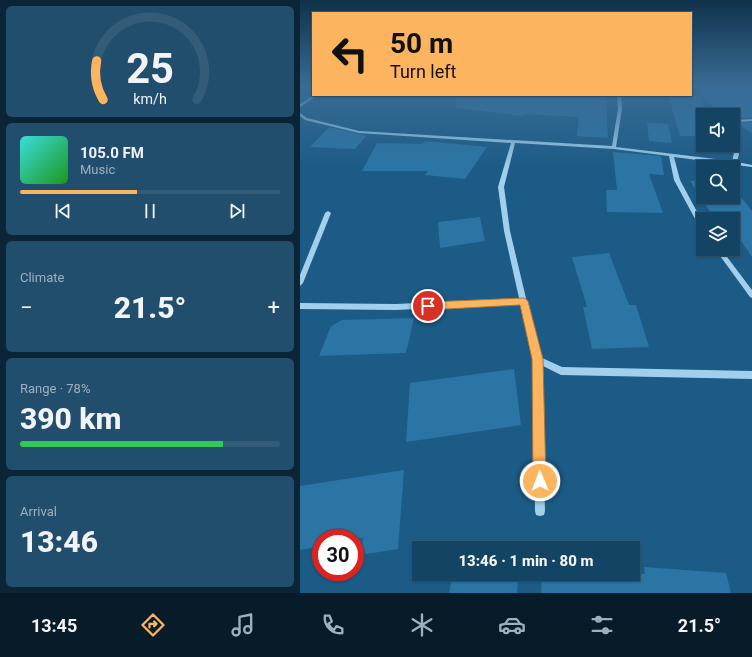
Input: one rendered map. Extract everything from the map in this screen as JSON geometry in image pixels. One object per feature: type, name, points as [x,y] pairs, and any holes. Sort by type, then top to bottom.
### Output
[{"type":"street","points":[[300,114],[306,119],[359,132],[614,148],[710,160]]},
{"type":"street","points":[[614,148],[619,114]]},
{"type":"street","points":[[740,121],[752,120]]},
{"type":"street","points":[[513,142],[501,187],[507,232],[537,359],[540,511]]},
{"type":"street","points":[[671,155],[677,180],[696,215]]},
{"type":"street","points":[[740,164],[752,166]]},
{"type":"street","points":[[300,283],[328,214]]},
{"type":"street","points":[[723,256],[752,295]]},
{"type":"street","points":[[300,306],[396,307],[524,301]]},
{"type":"street","points":[[537,359],[561,371],[752,375]]},
{"type":"building","points":[[504,114],[607,114],[608,138],[577,136],[579,117],[524,114],[523,116]]},
{"type":"building","points":[[673,114],[696,114],[696,136],[680,136]]},
{"type":"building","points":[[740,114],[752,114],[752,118],[740,118]]},
{"type":"building","points":[[647,122],[668,124],[672,143],[649,141]]},
{"type":"building","points":[[752,122],[752,133],[740,125],[740,123]]},
{"type":"building","points":[[329,127],[367,135],[355,149],[310,147]]},
{"type":"building","points":[[425,141],[487,147],[465,179],[425,175],[428,171],[362,171],[377,143],[423,144]]},
{"type":"building","points":[[613,152],[661,156],[664,175],[649,174],[663,213],[607,212],[606,190],[617,190]]},
{"type":"building","points":[[690,181],[696,181],[696,190]]},
{"type":"building","points":[[740,196],[752,211],[752,257],[740,239],[740,212],[710,212],[705,204],[740,204]]},
{"type":"building","points":[[480,217],[485,241],[440,248],[438,222]]},
{"type":"building","points":[[609,253],[629,305],[636,305],[649,347],[592,349],[583,307],[587,307],[572,257]]},
{"type":"building","points":[[414,318],[406,353],[319,356],[331,326],[342,320]]},
{"type":"building","points":[[514,369],[521,425],[406,442],[410,383]]},
{"type":"building","points":[[404,470],[398,549],[364,555],[364,529],[312,529],[312,548],[300,550],[300,486]]},
{"type":"building","points":[[644,567],[726,573],[731,593],[541,593],[542,581],[640,581],[640,574],[645,574]]},
{"type":"building","points":[[452,581],[518,581],[517,593],[449,593]]},
{"type":"route","points":[[428,306],[524,301],[537,359],[540,481]]}]
